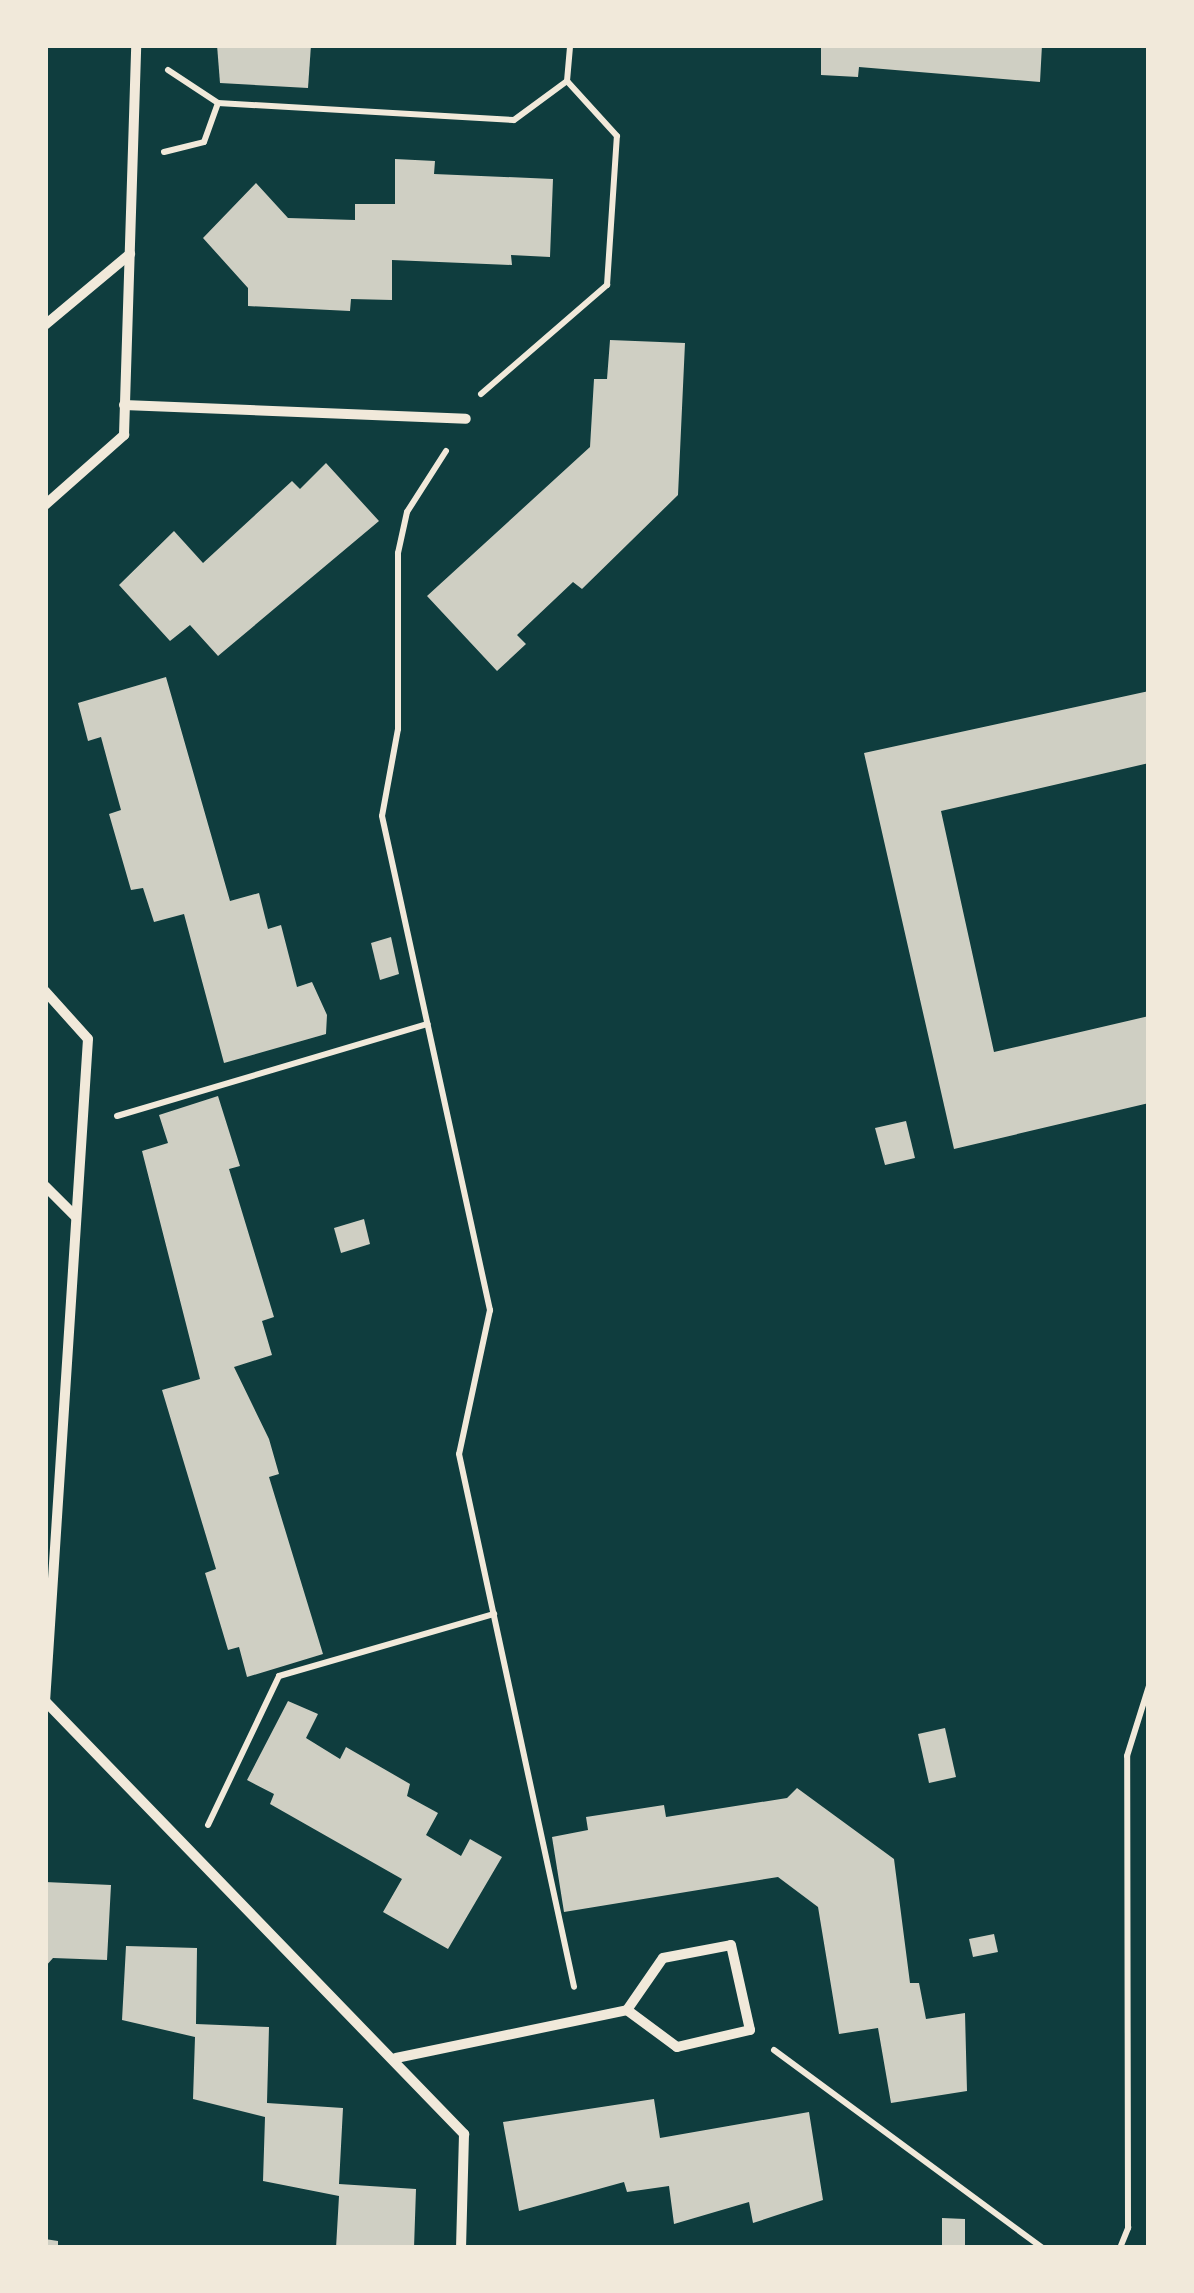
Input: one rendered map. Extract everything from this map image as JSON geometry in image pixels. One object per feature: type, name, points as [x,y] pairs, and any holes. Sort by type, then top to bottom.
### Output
[{"type":"street","points":[[45,504],[124,436],[136,45]]},
{"type":"street","points":[[45,324],[130,254]]},
{"type":"street","points":[[124,405],[466,419]]},
{"type":"street","points":[[45,991],[88,1039],[45,1701],[396,2058],[464,2134],[461,2248]]},
{"type":"street","points":[[45,1186],[76,1217]]},
{"type":"street","points":[[396,2058],[627,2010],[678,2047],[750,2030],[731,1945],[663,1958],[627,2010]]},
{"type":"path","points":[[570,45],[567,81],[617,136],[607,285],[491,377],[407,512],[398,554],[398,729],[382,816],[490,1310],[459,1454],[580,2018]]},
{"type":"path","points":[[156,58],[218,103],[482,119],[514,120],[567,81]]},
{"type":"path","points":[[134,150],[204,142],[218,103]]},
{"type":"path","points":[[82,1127],[428,1024]]},
{"type":"path","points":[[195,1854],[279,1676],[494,1614]]},
{"type":"path","points":[[1120,2248],[1128,2228],[1127,1756],[1149,1686]]},
{"type":"path","points":[[750,2030],[1043,2248]]},
{"type":"building","points":[[217,45],[311,45],[308,88],[220,83]]},
{"type":"building","points":[[821,45],[1042,45],[1040,82],[859,67],[858,77],[821,75]]},
{"type":"building","points":[[395,159],[435,161],[434,174],[553,179],[550,257],[511,255],[512,265],[392,260],[392,300],[351,299],[350,311],[248,306],[248,288],[203,238],[256,183],[288,218],[355,220],[355,204],[395,204]]},
{"type":"building","points":[[610,340],[685,343],[678,495],[582,589],[573,582],[517,635],[526,644],[497,671],[427,596],[590,447],[594,379],[607,379]]},
{"type":"building","points":[[326,463],[379,521],[218,656],[190,625],[170,641],[119,585],[174,531],[203,563],[292,481],[300,489]]},
{"type":"building","points":[[166,677],[230,901],[259,893],[268,929],[281,925],[297,987],[312,982],[327,1015],[326,1034],[224,1063],[184,914],[154,922],[143,888],[131,890],[109,814],[121,810],[101,737],[88,741],[78,703]]},
{"type":"building","points":[[1149,691],[1149,763],[941,811],[994,1052],[1149,1016],[1149,1103],[954,1149],[864,753]]},
{"type":"building","points":[[391,937],[399,974],[380,980],[371,943]]},
{"type":"building","points":[[218,1096],[240,1166],[229,1169],[274,1317],[262,1321],[272,1355],[234,1367],[269,1439],[279,1474],[269,1477],[323,1654],[247,1677],[239,1647],[228,1650],[205,1573],[216,1569],[162,1390],[200,1379],[142,1151],[168,1143],[159,1115]]},
{"type":"building","points":[[906,1121],[915,1158],[885,1165],[875,1128]]},
{"type":"building","points":[[364,1219],[370,1244],[341,1253],[334,1228]]},
{"type":"building","points":[[288,1701],[318,1714],[306,1738],[340,1759],[346,1747],[410,1784],[407,1796],[438,1813],[426,1835],[461,1856],[470,1839],[502,1857],[448,1949],[383,1912],[402,1879],[270,1804],[274,1794],[247,1780]]},
{"type":"building","points":[[945,1728],[956,1777],[929,1783],[918,1734]]},
{"type":"building","points":[[797,1788],[894,1859],[910,1983],[919,1983],[926,2019],[965,2013],[967,2091],[891,2103],[878,2028],[839,2034],[818,1907],[778,1877],[564,1912],[552,1837],[588,1830],[586,1817],[664,1805],[666,1817],[787,1798]]},
{"type":"building","points":[[45,1882],[111,1885],[107,1960],[53,1958],[45,1967]]},
{"type":"building","points":[[994,1934],[998,1952],[973,1957],[969,1939]]},
{"type":"building","points":[[126,1946],[197,1948],[196,2024],[269,2027],[267,2103],[343,2108],[339,2184],[416,2189],[414,2248],[336,2248],[339,2196],[263,2181],[265,2117],[193,2099],[195,2037],[122,2020]]},
{"type":"building","points":[[654,2099],[660,2138],[809,2112],[823,2200],[753,2223],[749,2202],[674,2224],[669,2186],[627,2192],[624,2182],[519,2211],[503,2122]]},
{"type":"building","points":[[942,2218],[965,2219],[965,2245],[942,2245]]},
{"type":"building","points":[[45,2239],[58,2241],[58,2248],[45,2248]]}]
